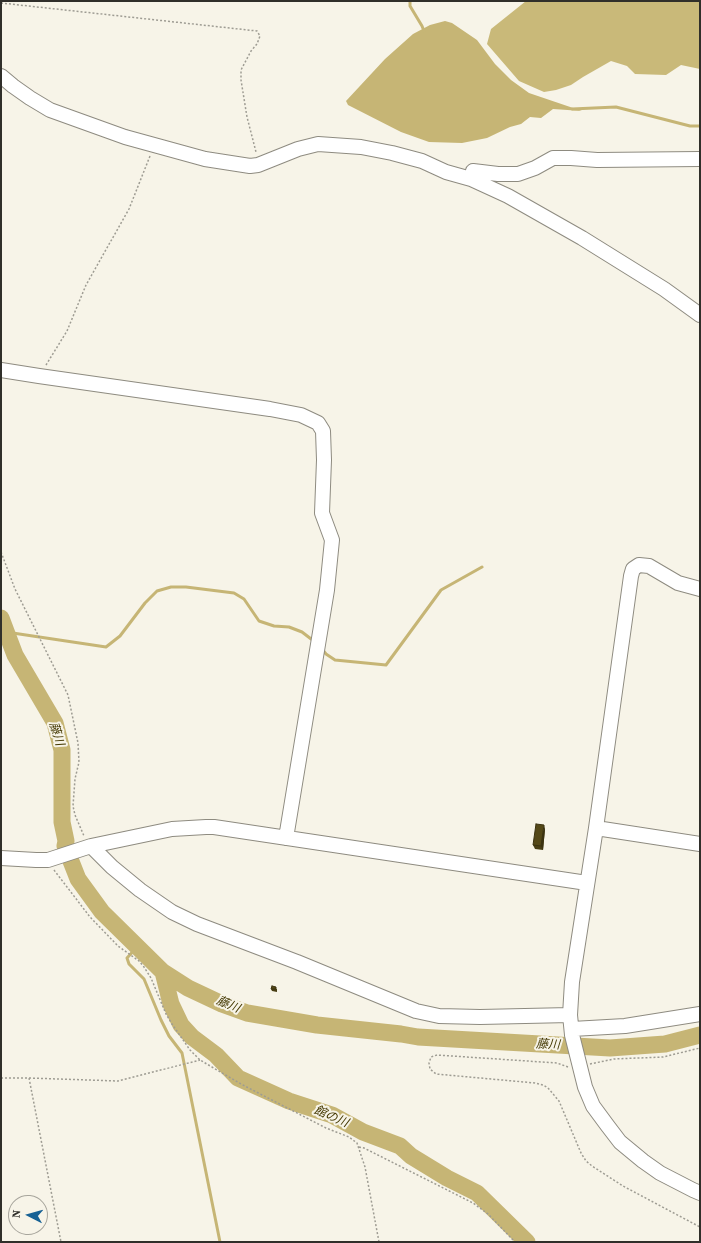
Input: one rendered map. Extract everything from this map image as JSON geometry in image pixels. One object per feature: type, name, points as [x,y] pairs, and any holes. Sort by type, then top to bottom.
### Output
[{"type":"street","points":[[1,76],[30,98],[50,110],[125,137],[206,159],[250,166],[258,165],[298,149],[318,144],[362,146],[422,161],[446,172],[471,179],[508,196],[582,238],[664,289],[700,315]]},
{"type":"street","points":[[471,179],[473,171],[498,174],[518,174],[535,168],[553,158],[597,160],[700,159]]},
{"type":"street","points":[[1,370],[270,409],[301,415],[318,423],[323,431],[324,460],[322,513],[332,540],[327,590],[286,838]]},
{"type":"street","points":[[700,589],[678,583],[645,565],[639,565],[634,569],[631,576],[596,828],[572,982],[572,1026],[585,1087],[593,1106],[620,1142],[631,1152],[660,1173],[700,1193]]},
{"type":"street","points":[[1,858],[36,860],[51,858],[85,848],[172,829],[206,827],[587,883]]},
{"type":"street","points":[[596,828],[700,844]]},
{"type":"street","points":[[85,848],[112,867],[140,890],[172,912],[196,924],[297,962],[416,1011],[439,1016],[480,1017],[572,1026],[625,1026],[700,1014]]},
{"type":"path","points":[[1,3],[256,32],[260,36],[257,44],[251,51],[241,70],[241,80],[258,165]]},
{"type":"path","points":[[39,376],[67,331],[86,285],[129,209],[154,144]]},
{"type":"path","points":[[1,552],[15,589],[68,694],[78,742],[79,762],[75,779],[73,806],[85,848]]},
{"type":"path","points":[[51,858],[56,874],[90,917],[118,946],[139,961],[144,967],[151,978],[166,1014],[172,1024],[190,1050],[200,1060],[242,1084],[357,1142],[365,1167],[379,1242]]},
{"type":"path","points":[[700,1048],[663,1057],[614,1059],[579,1063],[572,1069],[557,1063],[437,1055],[431,1057],[429,1063],[430,1069],[436,1074],[535,1083],[548,1088],[559,1101],[581,1153],[586,1161],[623,1186],[700,1227]]},
{"type":"path","points":[[1,1078],[118,1081],[200,1060]]},
{"type":"path","points":[[29,1078],[62,1242]]},
{"type":"path","points":[[359,1147],[364,1148],[473,1203],[488,1214],[516,1242]]},
{"type":"shaded area","points":[[526,1],[700,1],[700,69],[681,65],[666,75],[635,74],[627,66],[611,61],[571,85],[544,92],[519,81],[487,44],[491,29]]},
{"type":"shaded area","points":[[445,21],[452,23],[477,40],[495,64],[511,80],[529,93],[582,111],[553,109],[541,118],[530,117],[521,124],[510,127],[487,138],[462,143],[429,142],[401,132],[348,105],[346,101],[385,59],[413,34],[430,25]]},
{"type":"building","points":[[536,824],[544,825],[541,846],[533,845]]},
{"type":"building","points":[[272,986],[276,987],[276,989],[271,989]]},
{"type":"waterway","points":[[410,1],[410,6],[424,31]]},
{"type":"waterway","points":[[572,109],[616,107],[690,126],[700,126]]},
{"type":"waterway","points":[[322,649],[326,654],[335,660],[386,665],[441,590],[482,567]]},
{"type":"waterway","points":[[6,632],[106,647],[120,636],[145,603],[157,591],[171,587],[186,587],[234,593],[244,599],[259,621],[274,626],[289,627],[302,632],[315,642]]},
{"type":"waterway","name":"藤川","points":[[1,618],[15,655],[55,723],[62,750],[62,822],[66,841],[65,846],[78,879],[102,912],[163,972],[188,988],[222,1004],[247,1013],[317,1025],[418,1037],[610,1048],[665,1044],[700,1035]]},
{"type":"waterway","points":[[137,947],[127,958],[129,964],[144,979],[169,1036],[182,1053],[220,1242]]},
{"type":"waterway","name":"館の川","points":[[163,972],[171,1004],[181,1025],[192,1037],[216,1055],[238,1078],[289,1101],[332,1115],[363,1132],[400,1146],[411,1156],[447,1178],[477,1193],[527,1242]]}]
